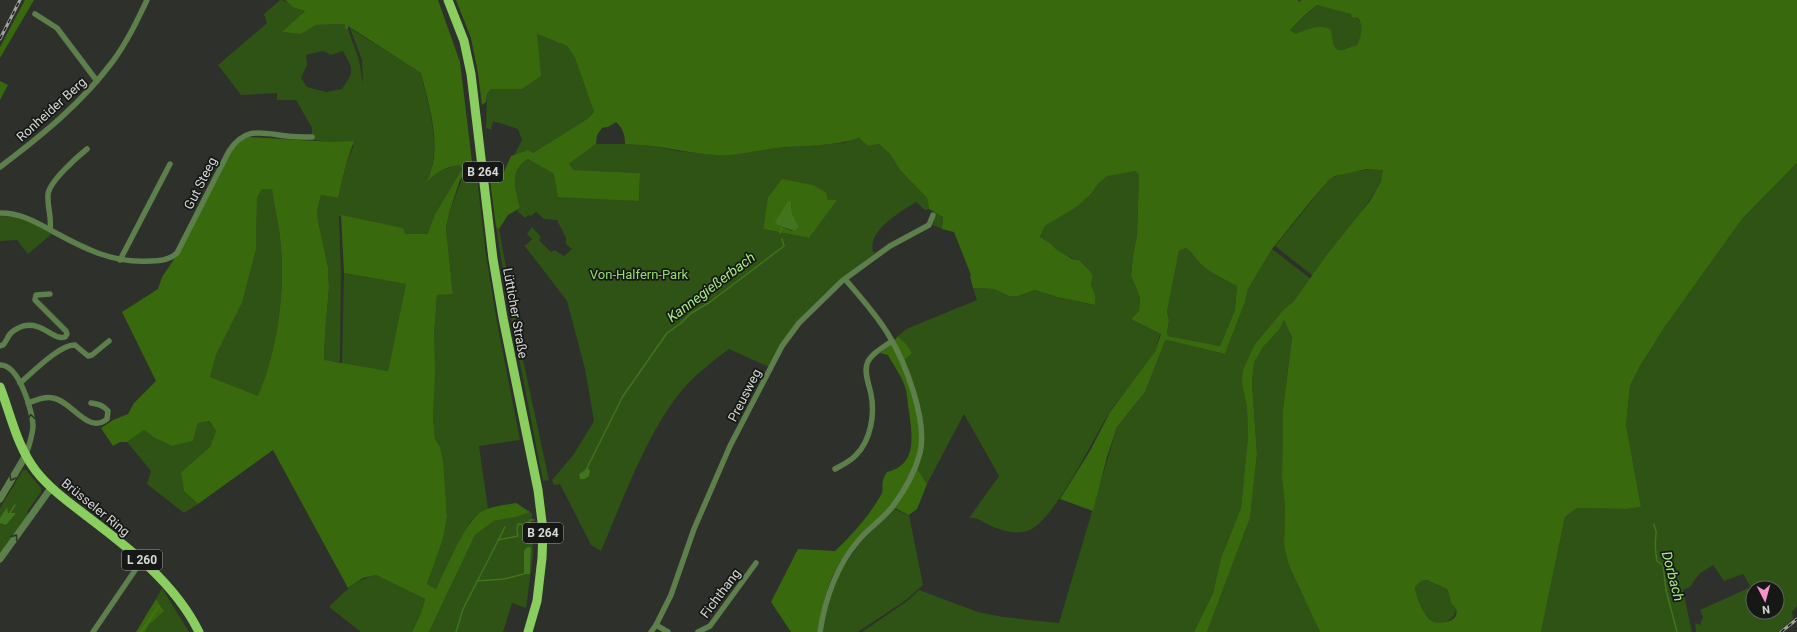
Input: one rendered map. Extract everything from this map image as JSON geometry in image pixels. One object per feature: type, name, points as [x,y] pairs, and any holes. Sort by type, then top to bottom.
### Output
[{"type":"main road","name":"Lütticher Straße","points":[[448,0],[464,41],[472,74],[493,259],[503,318],[536,471],[540,499],[543,530],[541,573],[535,608],[528,632]]},
{"type":"main road","name":"Brüsseler Ring","points":[[0,387],[26,455],[35,470],[51,488],[142,560],[173,593],[199,632]]},
{"type":"street","name":"Ronheider Berg","points":[[0,167],[58,121],[97,81],[125,44],[147,0]]},
{"type":"street","name":"Ronheider Berg","points":[[35,14],[57,28],[97,81]]},
{"type":"street","name":"Gut Steeg","points":[[0,213],[18,215],[31,219],[93,252],[120,260],[134,262],[153,261],[173,257],[180,248],[229,151],[241,137],[246,134],[256,133],[312,137]]},
{"type":"street","points":[[50,229],[48,194],[51,185],[80,154],[87,149]]},
{"type":"street","points":[[120,260],[170,164]]},
{"type":"street","name":"Preusweg","points":[[651,632],[671,595],[694,529],[730,446],[782,346],[799,323],[845,279],[890,246],[929,225],[933,215]]},
{"type":"street","points":[[820,632],[824,608],[835,576],[858,541],[892,508],[909,484],[920,452],[921,430],[916,401],[904,367],[892,341],[879,321],[845,279]]},
{"type":"street","points":[[0,346],[3,345],[9,335],[15,330],[30,325],[37,326],[58,337],[65,337],[67,334],[66,331],[35,300],[36,295],[38,294],[50,294]]},
{"type":"street","points":[[835,469],[857,454],[869,433],[872,415],[872,400],[866,371],[867,364],[870,359],[892,341]]},
{"type":"street","points":[[20,383],[58,351],[66,347],[75,345],[88,356],[92,355],[109,342]]},
{"type":"street","points":[[0,365],[7,365],[20,383],[28,403],[33,427],[32,436],[26,455],[0,499]]},
{"type":"street","points":[[28,403],[45,398],[55,398],[91,423],[100,423],[108,419],[108,411],[105,407],[91,403]]},
{"type":"street","points":[[0,559],[44,495],[51,488]]},
{"type":"street","points":[[93,632],[142,560]]},
{"type":"street","name":"Fichthang","points":[[698,632],[710,626],[756,563]]},
{"type":"street","points":[[656,625],[668,632]]},
{"type":"green space","points":[[280,0],[282,0],[305,11],[283,32],[301,34],[316,25],[345,24],[345,29],[348,29],[359,60],[363,84],[362,60],[350,28],[421,73],[433,127],[434,141],[432,168],[427,180],[450,167],[460,165],[462,169],[435,214],[429,234],[404,234],[402,228],[339,216],[341,272],[340,362],[324,361],[329,288],[328,267],[317,211],[321,195],[338,198],[346,164],[354,145],[312,140],[312,128],[296,100],[277,100],[277,93],[241,95],[218,65],[267,23],[264,14]],"holes":[[[323,51],[331,55],[343,51],[351,66],[351,74],[342,89],[326,92],[307,87],[301,78],[307,65],[306,55]]]},
{"type":"green space","points":[[1317,5],[1353,15],[1362,23],[1361,37],[1357,45],[1342,50],[1336,49],[1333,43],[1298,33],[1295,34],[1290,30]]},
{"type":"green space","points":[[537,34],[567,46],[575,58],[594,112],[587,119],[533,153],[525,151],[514,155],[522,140],[518,129],[493,121],[491,130],[486,128],[487,94],[491,89],[522,88]]},
{"type":"green space","name":"Von-Halfern-Park","points":[[859,138],[868,146],[879,144],[890,154],[900,170],[927,198],[929,209],[925,210],[916,202],[887,222],[875,236],[873,252],[876,252],[844,277],[815,303],[790,332],[769,367],[729,349],[693,378],[670,406],[658,425],[627,489],[601,551],[591,545],[560,484],[554,485],[552,480],[574,454],[594,421],[585,369],[567,301],[524,245],[532,239],[527,234],[532,227],[541,237],[539,240],[551,252],[555,250],[564,256],[572,249],[566,244],[566,238],[557,220],[544,219],[536,212],[525,218],[517,211],[520,208],[515,181],[518,169],[528,159],[554,174],[639,201],[640,173],[574,170],[569,164],[596,144],[641,144],[678,151],[718,155],[778,148],[844,143]],"holes":[[[782,179],[828,200],[836,200],[809,238],[763,229],[768,197]]]},
{"type":"green space","points":[[1797,163],[1797,606],[1792,612],[1793,619],[1778,632],[1696,632],[1695,623],[1700,625],[1703,617],[1700,610],[1745,590],[1745,620],[1785,620],[1785,580],[1747,580],[1743,574],[1724,581],[1713,565],[1699,574],[1690,587],[1683,590],[1692,632],[1541,632],[1565,517],[1577,508],[1626,509],[1641,507],[1626,425],[1630,386],[1640,366],[1664,328],[1742,219]]},
{"type":"green space","points":[[1379,168],[1383,170],[1381,180],[1365,207],[1313,276],[1275,246],[1329,180],[1342,173]]},
{"type":"green space","points":[[476,169],[486,255],[496,317],[520,440],[479,446],[488,509],[477,515],[470,522],[436,589],[427,584],[443,539],[447,517],[440,447],[435,439],[433,417],[434,336],[437,295],[453,293],[446,228],[449,213],[464,174],[470,170]]},
{"type":"green space","points":[[1135,171],[1139,175],[1137,235],[1131,276],[1140,297],[1139,311],[1131,319],[1161,334],[1157,348],[1142,373],[1111,410],[1061,496],[1050,512],[1038,524],[1027,531],[1012,532],[998,529],[977,519],[969,518],[999,476],[964,414],[927,484],[916,467],[922,452],[904,360],[905,343],[898,336],[906,329],[977,300],[973,288],[994,289],[1009,296],[1018,296],[1035,290],[1057,297],[1094,305],[1095,295],[1091,284],[1093,276],[1090,271],[1079,260],[1068,257],[1040,238],[1045,226],[1078,206],[1092,193],[1107,175]]},
{"type":"green space","points":[[262,189],[272,189],[280,237],[282,277],[279,318],[271,359],[258,397],[210,377],[216,355],[242,303],[256,250],[257,198]]},
{"type":"green space","points":[[935,212],[943,217],[942,229],[933,225]]},
{"type":"green space","points":[[0,216],[20,217],[53,233],[28,254],[17,240],[0,241]]},
{"type":"green space","points":[[496,227],[499,229],[521,350],[549,480],[543,481],[510,312]]},
{"type":"green space","points":[[1186,248],[1207,269],[1237,286],[1235,310],[1220,346],[1168,336],[1169,320],[1167,312],[1179,251]]},
{"type":"green space","points":[[1272,249],[1311,279],[1294,301],[1284,309],[1255,344],[1242,384],[1247,408],[1248,436],[1241,508],[1221,558],[1213,593],[1194,632],[862,632],[907,601],[919,590],[978,612],[1003,617],[1059,623],[1117,427],[1145,392],[1165,341],[1167,340],[1225,354],[1245,302],[1248,289]]},
{"type":"green space","points":[[344,273],[406,284],[388,371],[342,364]]},
{"type":"green space","points":[[1284,320],[1292,336],[1283,409],[1282,479],[1285,506],[1284,546],[1320,632],[1207,632],[1250,518],[1257,454],[1252,383],[1254,363],[1263,347],[1279,330]]},
{"type":"green space","points":[[208,421],[216,431],[210,447],[181,472],[184,491],[198,504],[184,513],[147,484],[151,471],[127,442],[144,430],[155,438],[172,446],[193,441],[198,423]]},
{"type":"green space","points":[[23,470],[26,470],[41,488],[41,492],[27,512],[27,516],[0,555],[0,508]]},
{"type":"green space","points":[[894,509],[909,515],[923,585],[906,600],[858,632],[822,632],[826,608],[837,576],[860,543]]},
{"type":"green space","points":[[530,512],[532,513],[533,556],[526,608],[512,603],[503,632],[429,632],[475,535],[494,521],[516,517]],"holes":[[[531,548],[530,573],[524,573],[524,571]]]},
{"type":"green space","points":[[376,575],[425,599],[421,613],[412,632],[361,632],[329,607],[356,583]]},
{"type":"green space","points":[[1427,580],[1447,589],[1456,609],[1450,620],[1442,623],[1434,622],[1424,613],[1415,587],[1421,581]]},
{"type":"green space","points":[[162,588],[189,632],[145,632],[149,625],[163,611],[156,599]]},
{"type":"shaded area","points":[[25,0],[34,0],[0,58],[0,47]]},
{"type":"shaded area","points":[[285,0],[438,0],[460,62],[473,170],[466,172],[460,180],[449,213],[446,228],[453,294],[437,295],[434,336],[435,371],[433,417],[435,439],[440,447],[443,462],[447,517],[443,539],[427,584],[436,589],[462,536],[468,526],[481,512],[493,507],[516,503],[530,512],[516,517],[494,521],[475,535],[429,632],[412,632],[421,613],[425,599],[376,575],[363,578],[348,588],[273,450],[198,504],[184,491],[181,472],[210,447],[216,431],[209,421],[198,423],[193,441],[172,446],[155,438],[144,430],[127,442],[120,442],[113,446],[101,428],[113,420],[128,414],[134,403],[156,381],[122,312],[158,289],[162,277],[175,258],[231,152],[242,140],[249,137],[333,142],[354,141],[346,164],[338,198],[321,195],[317,211],[328,267],[329,288],[324,360],[388,371],[406,284],[344,273],[341,215],[403,228],[405,234],[428,234],[435,214],[462,169],[460,165],[446,169],[426,182],[431,170],[434,156],[434,142],[431,113],[421,73],[348,26],[348,29],[345,29],[345,24],[316,25],[301,34],[282,32],[305,11],[293,7]],"holes":[[[262,189],[272,189],[282,257],[281,298],[279,318],[271,359],[258,396],[210,377],[216,355],[242,303],[256,250],[257,198]]]},
{"type":"shaded area","points":[[456,0],[1298,0],[1299,2],[1301,0],[1797,0],[1797,163],[1742,219],[1664,328],[1640,366],[1630,386],[1626,425],[1641,507],[1626,509],[1577,508],[1565,517],[1541,632],[1320,632],[1289,565],[1284,546],[1285,506],[1282,479],[1283,409],[1292,337],[1284,320],[1279,330],[1263,347],[1254,363],[1252,383],[1257,454],[1250,518],[1207,632],[1194,632],[1213,593],[1221,558],[1241,508],[1248,436],[1247,408],[1242,384],[1243,370],[1255,344],[1284,309],[1294,301],[1326,256],[1370,201],[1381,181],[1383,170],[1367,169],[1335,176],[1329,180],[1310,202],[1272,249],[1248,289],[1245,302],[1225,354],[1167,340],[1165,341],[1145,392],[1117,427],[1107,457],[1093,511],[1060,499],[1090,451],[1110,412],[1155,352],[1161,334],[1131,319],[1139,311],[1140,297],[1131,276],[1137,235],[1139,175],[1135,171],[1107,176],[1078,206],[1045,226],[1040,237],[1072,259],[1079,260],[1090,271],[1093,276],[1091,284],[1095,295],[1095,305],[1057,297],[1035,290],[1018,296],[1009,296],[994,289],[973,288],[971,275],[954,232],[942,229],[943,217],[929,209],[927,198],[900,170],[890,154],[879,144],[868,146],[859,138],[839,143],[777,148],[730,155],[716,155],[648,145],[625,144],[623,132],[616,122],[608,127],[602,128],[597,135],[596,144],[569,164],[574,170],[640,173],[639,201],[558,197],[554,174],[528,159],[518,169],[515,181],[520,208],[508,215],[499,229],[496,227],[488,164],[496,167],[502,176],[511,156],[528,150],[533,153],[587,119],[594,112],[575,58],[567,46],[537,34],[541,76],[522,89],[491,89],[487,94],[486,102],[482,105],[478,73],[471,38]],"holes":[[[1317,5],[1351,14],[1352,17],[1358,18],[1361,24],[1361,31],[1357,45],[1342,50],[1336,49],[1333,43],[1331,30],[1322,27],[1308,29],[1295,34],[1290,30]],[[1186,248],[1207,269],[1237,286],[1235,310],[1220,346],[1168,336],[1169,320],[1167,312],[1179,251]],[[1427,580],[1447,589],[1457,613],[1453,619],[1441,623],[1430,620],[1421,607],[1415,587],[1421,581]]]},
{"type":"shaded area","points":[[0,81],[8,85],[0,100]]},
{"type":"shaded area","points":[[782,179],[813,185],[826,193],[828,200],[837,200],[809,238],[763,229],[768,197]],"holes":[[[791,201],[792,213],[799,227],[792,231],[777,225],[787,203]]]},
{"type":"shaded area","points":[[788,201],[791,201],[792,213],[799,227],[794,231],[777,225],[775,222]]},
{"type":"shaded area","points":[[898,336],[912,353],[904,360],[923,430],[916,467],[927,484],[917,509],[909,515],[891,506],[859,538],[838,565],[828,589],[818,632],[791,632],[771,602],[798,549],[835,551],[860,525],[876,503],[882,493],[883,479],[887,472],[904,463],[911,448],[912,439],[905,387],[888,355],[880,353],[892,344]]},
{"type":"shaded area","points":[[588,468],[590,471],[589,476],[585,479],[580,479],[579,474]]},
{"type":"shaded area","points":[[7,507],[8,513],[16,513],[6,525],[0,523],[0,518]]},
{"type":"shaded area","points":[[530,547],[530,574],[524,574],[524,551],[526,548]]},
{"type":"shaded area","points":[[156,599],[164,611],[149,625],[145,632],[136,632]]},
{"type":"waterway","points":[[780,233],[782,227]]},
{"type":"waterway","name":"Kannegießerbach","points":[[586,470],[623,396],[667,333],[680,324],[690,314],[710,302],[784,246],[782,239]]},
{"type":"waterway","points":[[9,514],[15,505]]},
{"type":"waterway","points":[[498,540],[518,536],[518,524],[528,525],[530,520],[534,520]]},
{"type":"waterway","name":"Dorbach","points":[[1654,524],[1656,531],[1655,548],[1657,561],[1663,565],[1666,590],[1677,632]]},
{"type":"waterway","name":"Kannegießerbach","points":[[456,632],[463,609],[505,527]]},
{"type":"waterway","points":[[477,581],[504,579],[524,574]]},
{"type":"waterway","points":[[141,632],[159,606]]},
{"type":"railway","points":[[0,39],[20,0]]},
{"type":"railway","points":[[1781,632],[1797,619]]}]
